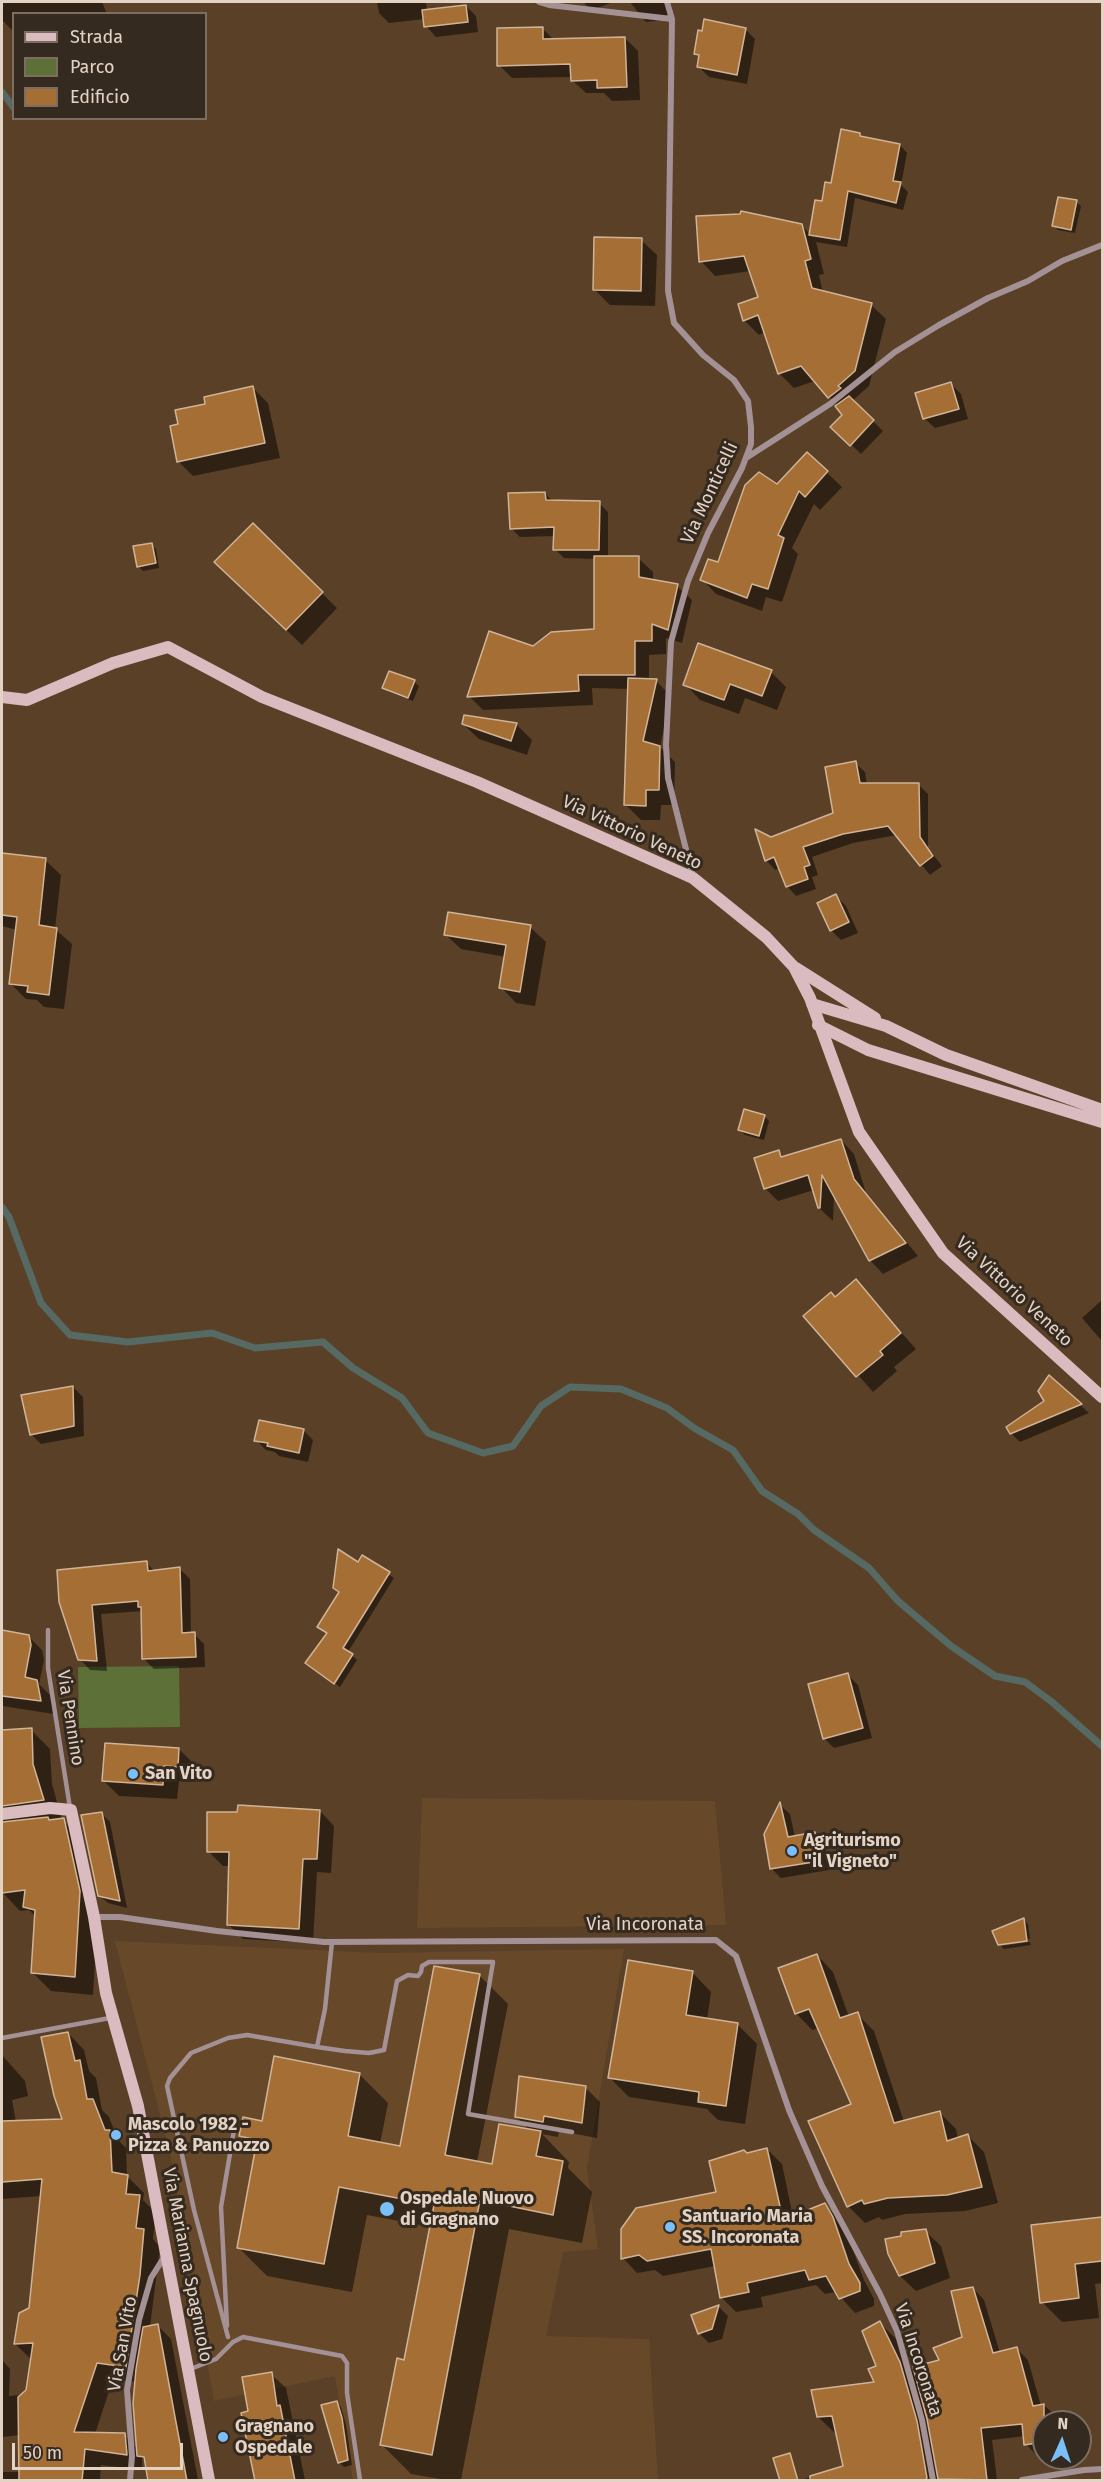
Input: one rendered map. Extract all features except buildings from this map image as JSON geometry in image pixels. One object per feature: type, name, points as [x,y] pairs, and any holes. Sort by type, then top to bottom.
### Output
[{"type":"street","points":[[538,2],[672,18]]},
{"type":"street","name":"Via Monticelli","points":[[667,2],[672,18],[668,291],[674,323],[703,355],[734,380],[748,401],[751,444],[708,532],[688,581],[671,642],[666,746],[668,778],[693,878]]},
{"type":"street","points":[[745,459],[830,404],[895,352],[939,325],[988,298],[1028,281],[1062,261],[1102,245]]},
{"type":"street","name":"Via Vittorio Veneto","points":[[2,697],[27,700],[113,663],[168,647],[262,697],[477,782],[693,878],[766,937],[794,967],[812,1004],[859,1132],[943,1253],[1102,1397]]},
{"type":"street","points":[[794,967],[886,1026],[946,1055],[1102,1110]]},
{"type":"street","points":[[812,1004],[886,1026]]},
{"type":"street","points":[[818,1025],[868,1050],[1102,1122]]},
{"type":"street","points":[[2,1814],[50,1808],[71,1810]]},
{"type":"street","name":"Via Marianna Spagnuolo","points":[[71,1810],[94,1917],[106,1993],[138,2106],[209,2481]]},
{"type":"street","name":"Via Incoronata","points":[[94,1917],[120,1917],[217,1931],[332,1942],[716,1940],[736,1956],[789,2110],[822,2186],[880,2294],[897,2331],[922,2420],[933,2481]]},
{"type":"street","name":"Via San Vito","points":[[130,2481],[132,2456],[127,2390],[138,2320],[151,2278],[167,2253]]},
{"type":"street","points":[[1022,2481],[1102,2469]]},
{"type":"lane","name":"Via Pennino","points":[[48,1630],[48,1668],[71,1810]]},
{"type":"lane","points":[[317,2047],[325,2009],[332,1942]]},
{"type":"lane","points":[[228,2337],[213,2288],[179,2147],[167,2086],[170,2078],[191,2053],[228,2038],[247,2035],[345,2051],[369,2053],[384,2050],[397,1981],[408,1975],[418,1976],[422,1966],[429,1962],[493,1962],[468,2114],[572,2132]]},
{"type":"lane","points":[[2,2038],[113,2017]]},
{"type":"lane","points":[[229,2347],[221,2207],[236,2118]]},
{"type":"lane","points":[[188,2370],[216,2359],[243,2337],[342,2356],[347,2363],[346,2393],[360,2481]]},
{"type":"shaded area","points":[[422,1798],[715,1801],[726,1925],[417,1928]]},
{"type":"shaded area","name":"Ospedale Nuovo di Gragnano","points":[[115,1941],[381,1953],[624,1949],[587,2169],[598,2249],[563,2252],[546,2336],[649,2339],[658,2480],[353,2480],[335,2376],[214,2401],[171,2157]]},
{"type":"green space","points":[[179,1666],[180,1727],[79,1728],[78,1667]]},
{"type":"waterway","points":[[2,92],[12,105]]},
{"type":"waterway","points":[[2,1207],[9,1217],[41,1303],[70,1335],[128,1342],[212,1333],[255,1348],[323,1342],[353,1368],[402,1398],[428,1433],[483,1453],[513,1446],[541,1406],[570,1387],[621,1389],[667,1408],[694,1428],[733,1450],[762,1491],[798,1514],[814,1530],[869,1568],[898,1601],[951,1646],[995,1676],[1025,1682],[1052,1702],[1102,1746]]},
{"type":"place","name":"San Vito","points":[[133,1774]]},
{"type":"place","name":"Agriturismo \"il Vigneto\"","points":[[792,1851]]},
{"type":"place","name":"Mascolo 1982 - Pizza & Panuozzo","points":[[116,2135]]},
{"type":"place","name":"Ospedale Nuovo di Gragnano","points":[[387,2209]]},
{"type":"place","name":"Santuario Maria SS. Incoronata","points":[[670,2227]]},
{"type":"place","name":"Gragnano Ospedale","points":[[223,2437]]}]
